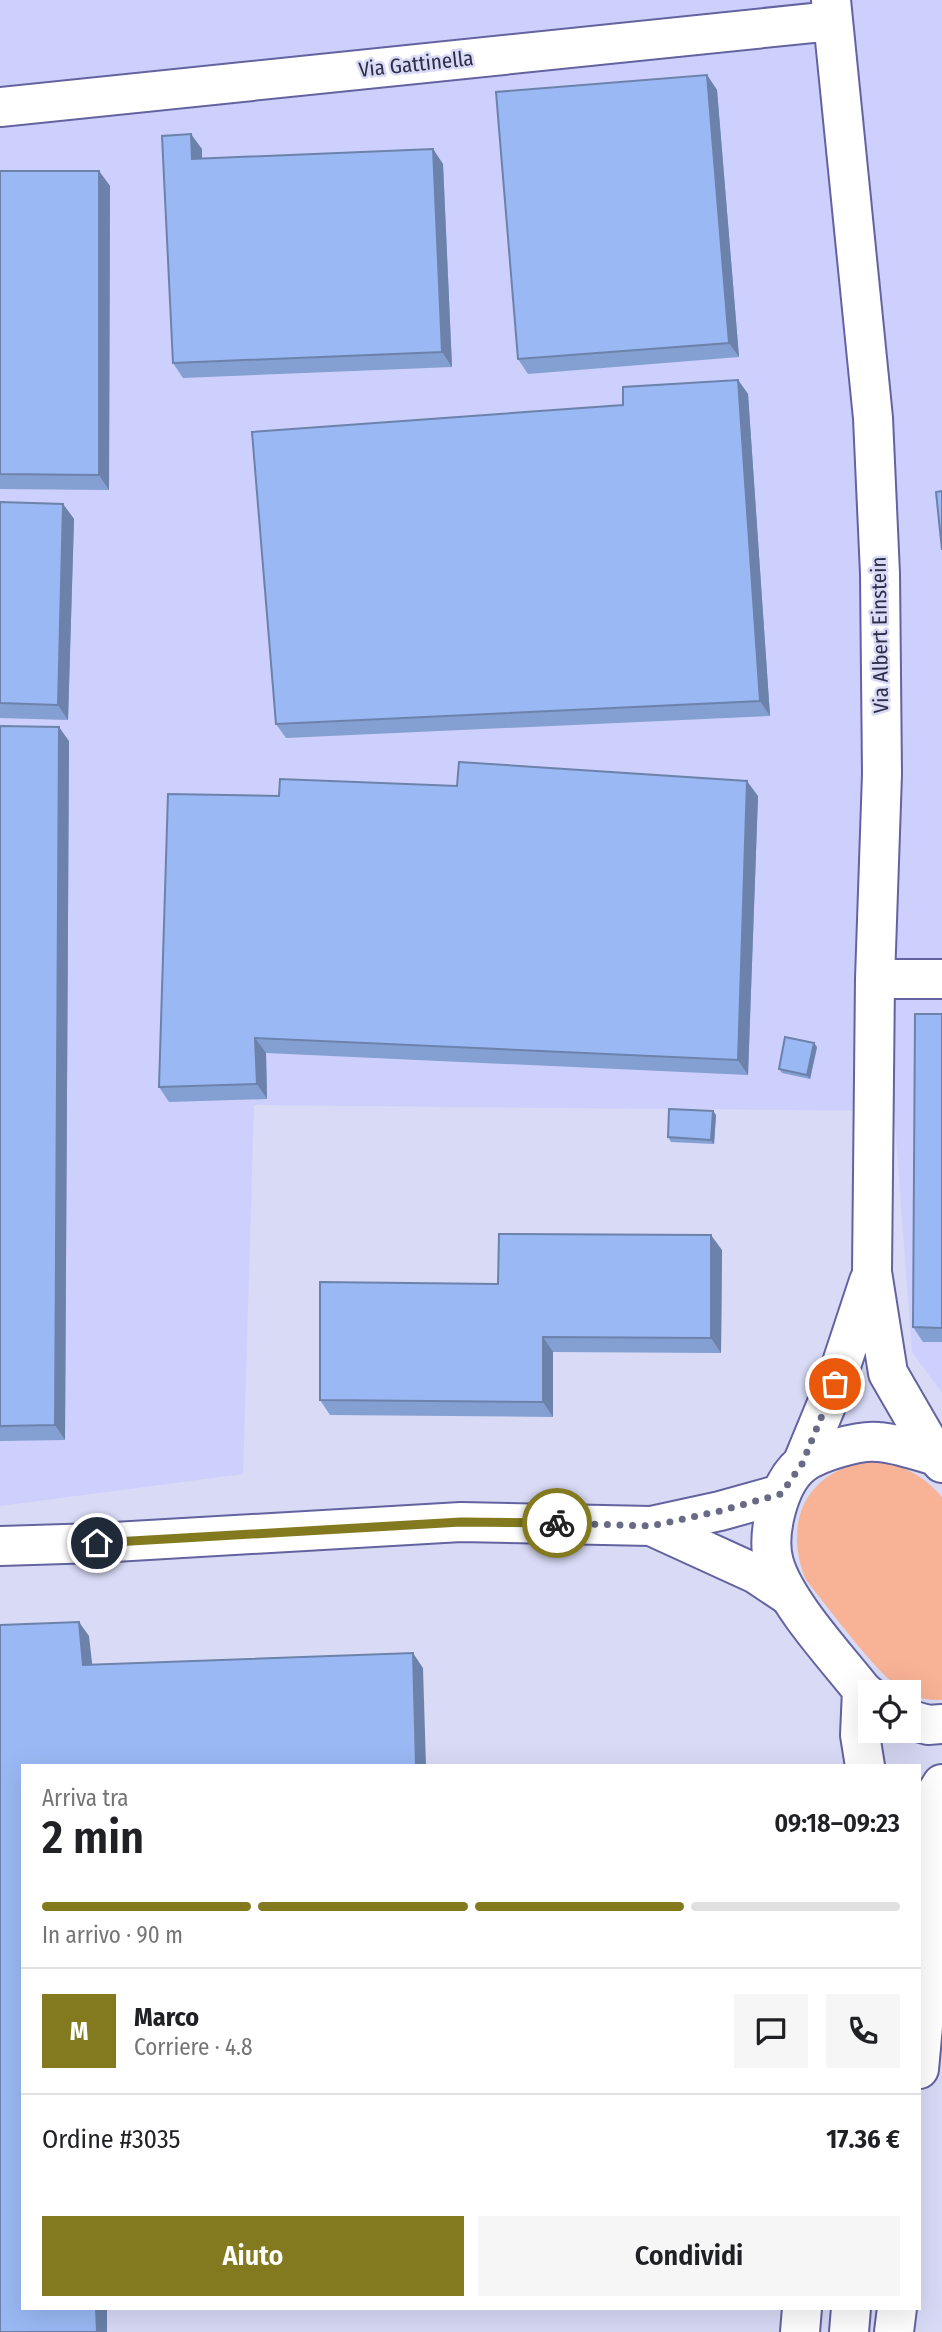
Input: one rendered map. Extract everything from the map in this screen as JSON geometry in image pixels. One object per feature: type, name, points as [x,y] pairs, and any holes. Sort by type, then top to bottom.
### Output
[{"type":"street","name":"Via Gattinella","points":[[0,107],[831,11]]},
{"type":"street","name":"Via Albert Einstein","points":[[831,11],[873,418],[879,561],[882,774],[875,979],[872,1272],[888,1373],[939,1460]]},
{"type":"street","points":[[875,979],[942,979]]},
{"type":"street","name":"Via Albert Einstein","points":[[789,1596],[774,1563],[771,1535],[791,1479],[835,1384],[872,1272]]},
{"type":"street","points":[[0,1546],[461,1522],[651,1526],[720,1511],[791,1479],[845,1445],[878,1441],[939,1460]]},
{"type":"street","points":[[651,1526],[756,1574],[789,1596],[858,1684]]},
{"type":"street","points":[[921,1724],[928,1726],[942,1724]]},
{"type":"street","points":[[921,1829],[942,1784]]},
{"type":"street","points":[[921,2048],[942,1823]]},
{"type":"street","points":[[800,2332],[802,2310]]},
{"type":"street","points":[[849,2332],[850,2310]]},
{"type":"street","points":[[894,2332],[897,2310]]},
{"type":"shaded area","points":[[0,0],[942,0],[942,1393],[912,1352],[894,1111],[254,1105],[243,1474],[0,1506]]},
{"type":"shaded area","points":[[869,1462],[883,1462],[916,1474],[942,1497],[942,1700],[921,1698],[921,1680],[890,1680],[885,1675],[806,1580],[800,1561],[798,1525],[810,1494],[822,1481],[837,1471]]},
{"type":"building","points":[[707,75],[729,343],[518,359],[496,92]]},
{"type":"building","points":[[191,134],[192,159],[433,149],[442,352],[173,363],[162,136]]},
{"type":"building","points":[[0,171],[99,171],[99,475],[0,474]]},
{"type":"building","points":[[738,380],[760,701],[276,724],[252,432],[623,405],[623,387]]},
{"type":"building","points":[[942,491],[942,550],[936,492]]},
{"type":"building","points":[[0,502],[63,504],[58,705],[0,703]]},
{"type":"building","points":[[0,726],[59,727],[55,1425],[0,1426]]},
{"type":"building","points":[[459,762],[747,781],[738,1060],[255,1038],[257,1084],[159,1087],[168,794],[279,796],[280,779],[457,786]]},
{"type":"building","points":[[915,1014],[942,1014],[942,1328],[913,1327]]},
{"type":"building","points":[[785,1037],[814,1043],[807,1075],[779,1069]]},
{"type":"building","points":[[669,1109],[713,1111],[711,1140],[668,1137]]},
{"type":"building","points":[[499,1234],[711,1235],[711,1338],[543,1337],[543,1402],[320,1400],[320,1282],[498,1284]]},
{"type":"building","points":[[79,1622],[83,1665],[413,1653],[416,1764],[21,1764],[21,2310],[96,2310],[97,2332],[0,2332],[0,1625]]},
{"type":"way so far","points":[[557,1523],[651,1526],[781,1494],[802,1464],[835,1384]]},
{"type":"route","points":[[97,1543],[461,1522],[557,1523]]}]
